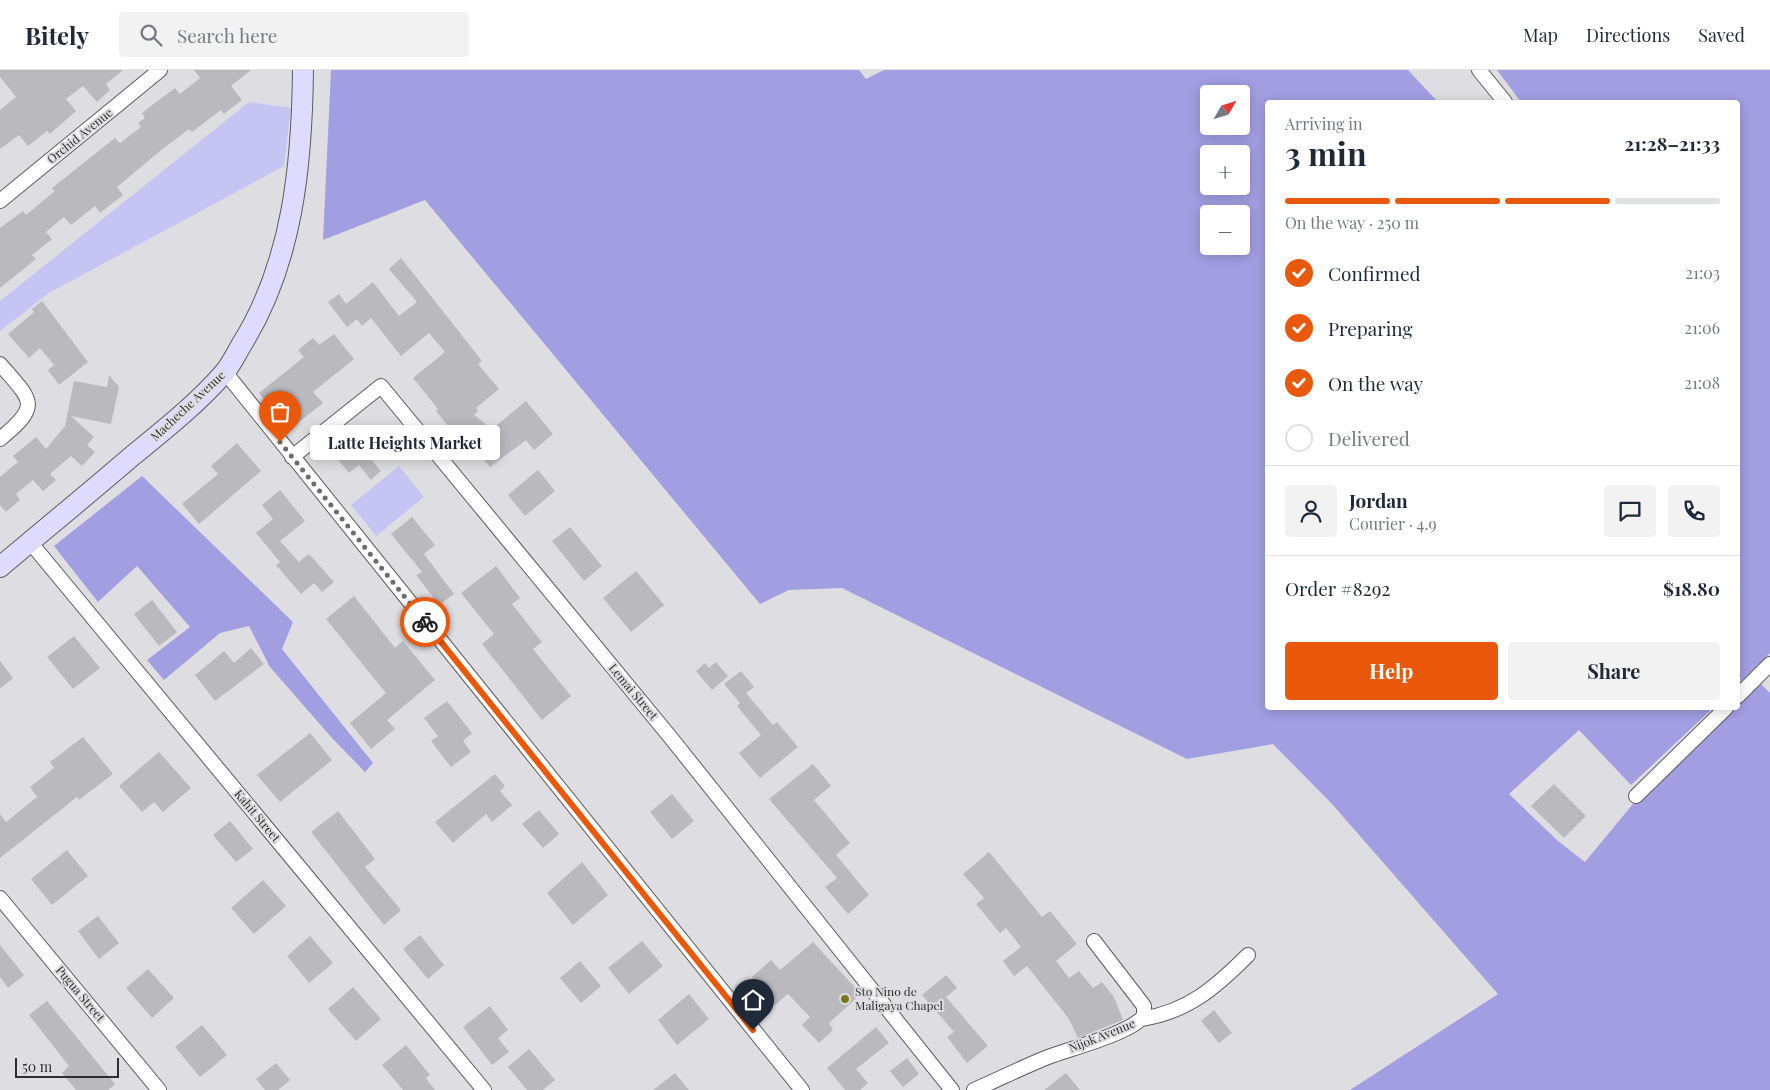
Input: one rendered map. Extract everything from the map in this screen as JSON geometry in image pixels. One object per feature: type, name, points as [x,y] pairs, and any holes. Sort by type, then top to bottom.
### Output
[{"type":"main road","name":"Macheche Avenue","points":[[0,567],[159,434],[225,372],[255,323],[277,266],[293,202],[302,135],[303,70]]},
{"type":"street","name":"Orchid Avenue","points":[[0,201],[160,70]]},
{"type":"street","points":[[1479,70],[1503,100]]},
{"type":"street","points":[[0,364],[21,388],[27,399],[28,412],[22,420],[0,439]]},
{"type":"street","points":[[225,372],[802,1090]]},
{"type":"street","name":"Lemai Street","points":[[292,457],[382,386],[671,738],[952,1090]]},
{"type":"street","name":"Kahit Street","points":[[30,542],[484,1090]]},
{"type":"street","points":[[1740,694],[1770,664]]},
{"type":"street","points":[[1636,796],[1724,710]]},
{"type":"street","name":"Pugua Street","points":[[0,898],[159,1090]]},
{"type":"street","name":"Nijok Avenue","points":[[974,1090],[1040,1060],[1110,1035],[1141,1019],[1145,1011],[1144,1006],[1094,941]]},
{"type":"street","points":[[1141,1019],[1202,997],[1248,956]]},
{"type":"shaded area","points":[[331,70],[859,70],[866,79],[884,70],[1408,70],[1436,100],[1265,100],[1265,710],[1711,710],[1631,785],[1579,730],[1509,794],[1558,841],[1585,862],[1656,776],[1729,710],[1740,710],[1740,700],[1759,682],[1770,693],[1770,1090],[1350,1090],[1498,994],[1332,804],[1273,744],[1187,759],[842,588],[789,590],[760,604],[425,200],[323,240]]},
{"type":"shaded area","points":[[1497,70],[1770,70],[1770,653],[1740,682],[1740,100],[1520,100]]},
{"type":"shaded area","points":[[249,102],[291,108],[284,166],[49,293],[0,331],[0,301]]},
{"type":"shaded area","points":[[399,466],[424,497],[376,536],[351,505]]},
{"type":"shaded area","points":[[142,476],[293,622],[282,649],[373,763],[365,772],[332,738],[270,667],[249,626],[220,633],[164,680],[147,660],[190,627],[137,566],[98,602],[54,546]]},
{"type":"building","points":[[0,70],[123,70],[106,84],[110,90],[97,102],[83,86],[66,99],[76,111],[50,134],[47,131],[28,146],[19,135],[0,149],[0,110],[16,97],[0,77]]},
{"type":"building","points":[[194,70],[251,70],[231,86],[242,100],[224,114],[221,110],[192,132],[189,129],[160,151],[117,187],[123,195],[100,213],[95,206],[71,225],[64,217],[46,232],[52,239],[32,255],[36,259],[0,288],[0,228],[23,211],[26,215],[55,191],[52,188],[115,138],[120,143],[141,127],[138,123],[145,118],[142,113],[175,88],[180,94],[200,78]]},
{"type":"building","points":[[401,258],[482,361],[478,364],[499,389],[476,408],[478,411],[474,415],[492,429],[526,401],[553,434],[534,450],[526,440],[490,467],[458,428],[453,432],[436,411],[438,409],[413,378],[445,352],[429,333],[401,356],[371,318],[362,326],[357,319],[347,327],[328,302],[339,294],[346,304],[373,282],[399,316],[417,302],[389,269]]},
{"type":"building","points":[[42,301],[88,362],[59,385],[48,370],[54,365],[40,348],[29,358],[8,334],[34,312],[32,309]]},
{"type":"building","points":[[334,334],[354,359],[313,392],[323,403],[289,430],[259,393],[304,357],[298,350],[313,338],[319,345]]},
{"type":"building","points":[[109,375],[119,387],[111,424],[71,416],[94,437],[87,445],[95,452],[82,466],[71,456],[50,474],[56,480],[43,491],[33,480],[16,494],[20,500],[6,512],[0,505],[0,477],[18,462],[13,456],[36,437],[46,449],[65,426],[74,381],[107,387]]},
{"type":"building","points":[[237,443],[261,471],[199,524],[182,504],[218,474],[211,466]]},
{"type":"building","points":[[350,445],[354,450],[359,445],[381,471],[371,480],[359,465],[349,473],[336,457]]},
{"type":"building","points":[[538,470],[555,491],[525,516],[508,495]]},
{"type":"building","points":[[280,490],[305,521],[280,541],[299,562],[309,554],[334,582],[322,592],[314,583],[301,594],[276,565],[280,562],[256,533],[273,519],[262,505]]},
{"type":"building","points":[[412,517],[435,545],[424,554],[454,594],[439,605],[416,575],[422,572],[391,534]]},
{"type":"building","points":[[570,527],[602,566],[584,581],[552,541]]},
{"type":"building","points":[[496,566],[520,598],[512,604],[542,642],[533,649],[571,696],[542,720],[482,644],[494,634],[461,593]]},
{"type":"building","points":[[636,571],[664,605],[631,632],[603,598]]},
{"type":"building","points":[[354,596],[395,648],[403,641],[435,680],[387,720],[395,729],[371,749],[350,723],[386,693],[326,619]]},
{"type":"building","points":[[152,600],[177,632],[159,646],[134,614]]},
{"type":"building","points":[[74,636],[100,668],[73,689],[47,657]]},
{"type":"building","points":[[251,648],[264,664],[215,701],[195,675],[224,651],[234,663]]},
{"type":"building","points":[[0,661],[13,678],[0,689]]},
{"type":"building","points":[[716,662],[728,676],[712,690],[696,671],[705,663],[709,668]]},
{"type":"building","points":[[741,671],[754,687],[746,693],[773,725],[777,722],[798,747],[760,778],[739,753],[761,735],[737,706],[740,703],[724,684]]},
{"type":"building","points":[[447,701],[472,733],[463,741],[471,752],[451,767],[431,741],[438,736],[424,718]]},
{"type":"building","points":[[310,733],[332,760],[280,802],[257,775]]},
{"type":"building","points":[[83,737],[113,774],[79,800],[77,797],[0,858],[0,814],[6,822],[37,797],[30,787],[54,768],[50,762]]},
{"type":"building","points":[[159,752],[191,788],[163,812],[154,802],[142,812],[119,786]]},
{"type":"building","points":[[813,764],[831,786],[814,800],[850,843],[836,855],[869,895],[848,914],[825,887],[837,878],[769,799]]},
{"type":"building","points":[[495,774],[505,786],[500,791],[512,805],[492,822],[486,814],[453,843],[435,822]]},
{"type":"building","points":[[1554,784],[1586,816],[1564,838],[1531,806]]},
{"type":"building","points":[[672,794],[694,821],[672,839],[650,812]]},
{"type":"building","points":[[539,810],[559,834],[543,848],[522,824]]},
{"type":"building","points":[[338,811],[375,859],[365,867],[401,910],[384,925],[311,832]]},
{"type":"building","points":[[230,821],[253,849],[236,862],[213,835]]},
{"type":"building","points":[[67,850],[88,876],[52,905],[31,879]]},
{"type":"building","points":[[989,852],[1042,917],[1050,911],[1077,944],[1056,961],[1069,978],[1079,971],[1093,988],[1102,982],[1114,997],[1123,1020],[1078,1038],[1069,1019],[1027,966],[1014,976],[1003,961],[1021,947],[1006,928],[1000,933],[976,904],[984,898],[963,874]]},
{"type":"building","points":[[582,862],[608,895],[573,925],[547,893]]},
{"type":"building","points":[[263,880],[286,906],[254,934],[231,908]]},
{"type":"building","points":[[98,916],[119,943],[99,959],[78,931]]},
{"type":"building","points":[[420,935],[444,965],[428,979],[403,949]]},
{"type":"building","points":[[310,936],[333,963],[309,983],[287,956]]},
{"type":"building","points":[[642,941],[663,966],[629,994],[608,968]]},
{"type":"building","points":[[813,942],[861,994],[829,1023],[833,1030],[819,1043],[802,1025],[810,1017],[788,994],[775,1005],[752,977],[771,960],[780,970]]},
{"type":"building","points":[[0,945],[24,975],[8,988],[0,977]]},
{"type":"building","points":[[580,961],[601,986],[581,1003],[560,978]]},
{"type":"building","points":[[148,969],[174,998],[152,1018],[126,988]]},
{"type":"building","points":[[946,975],[957,988],[946,997],[988,1046],[967,1063],[947,1037],[954,1032],[922,995]]},
{"type":"building","points":[[353,987],[381,1019],[356,1041],[328,1009]]},
{"type":"building","points":[[689,994],[709,1019],[677,1045],[658,1020]]},
{"type":"building","points":[[47,1001],[115,1084],[108,1090],[76,1090],[62,1073],[69,1066],[29,1015]]},
{"type":"building","points":[[490,1006],[508,1030],[498,1038],[509,1052],[492,1065],[463,1027]]},
{"type":"building","points":[[1214,1010],[1232,1033],[1219,1043],[1201,1021]]},
{"type":"building","points":[[202,1025],[227,1055],[200,1077],[175,1047]]},
{"type":"building","points":[[876,1027],[889,1043],[856,1069],[868,1083],[860,1090],[845,1090],[827,1068]]},
{"type":"building","points":[[406,1045],[430,1075],[426,1078],[435,1090],[403,1090],[382,1065]]},
{"type":"building","points":[[529,1049],[555,1080],[543,1090],[527,1090],[508,1067]]},
{"type":"building","points":[[907,1058],[919,1074],[903,1087],[890,1071]]},
{"type":"building","points":[[276,1063],[290,1080],[278,1090],[265,1090],[256,1079]]},
{"type":"building","points":[[675,1073],[689,1090],[653,1090]]},
{"type":"building","points":[[1066,1073],[1080,1090],[1044,1090]]},
{"type":"way so far","points":[[280,442],[425,622]]},
{"type":"place","name":"Latte Heights Market","points":[[280,442]]},
{"type":"place","name":"Sto Nino de Maligaya Chapel","points":[[845,999]]},
{"type":"route","points":[[425,622],[753,1030]]}]
